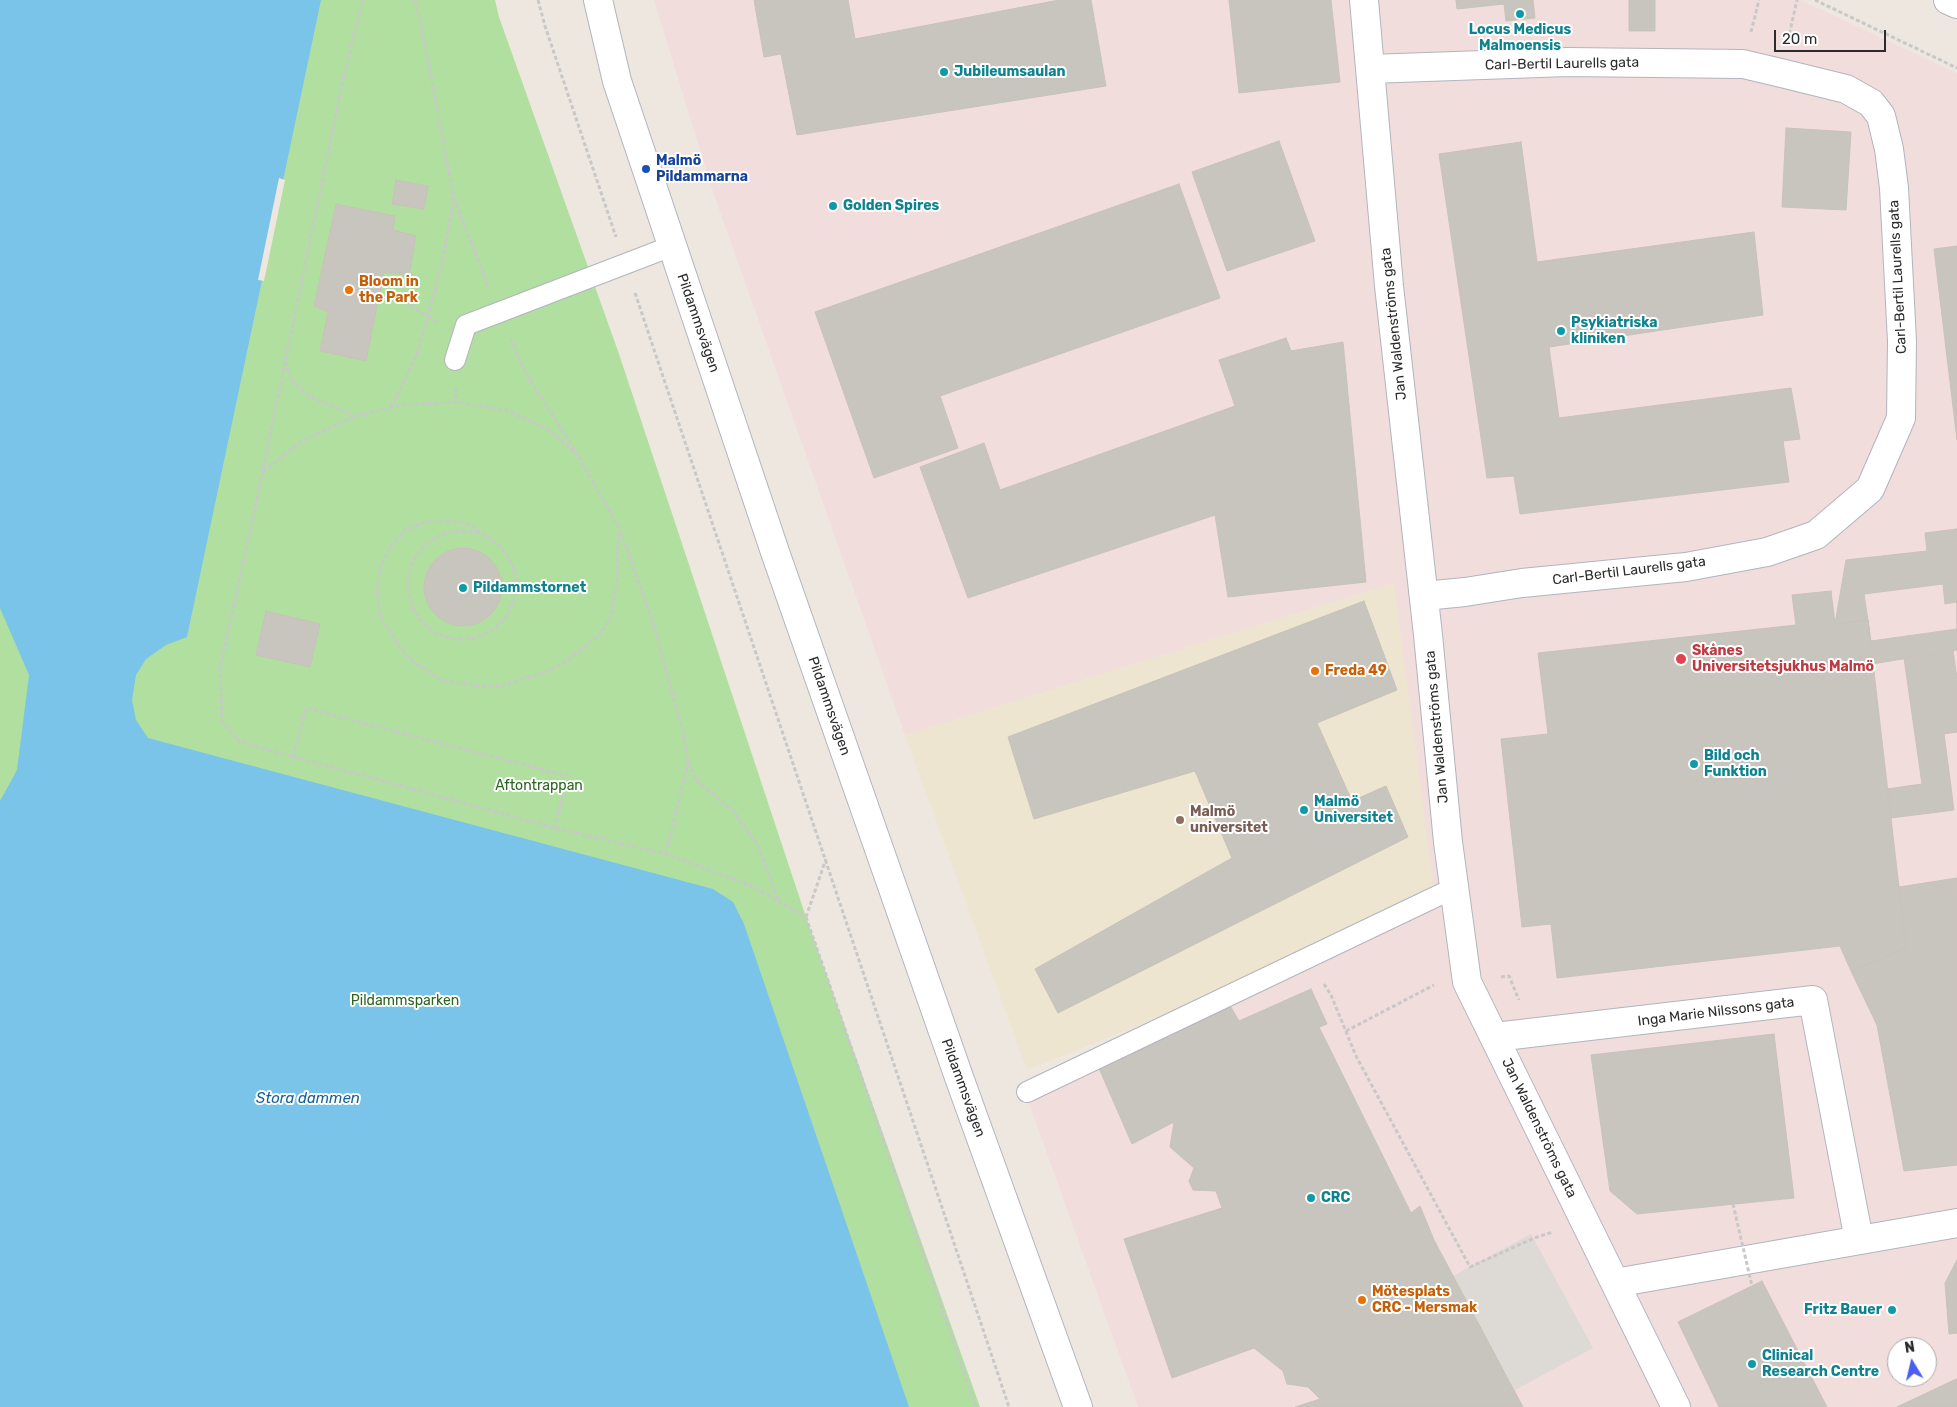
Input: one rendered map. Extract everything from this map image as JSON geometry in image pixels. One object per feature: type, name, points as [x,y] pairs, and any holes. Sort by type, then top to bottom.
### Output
[{"type":"street","name":"Pildammsvägen","points":[[598,0],[617,81],[781,571],[956,1070],[1078,1407]]},
{"type":"street","name":"Jan Waldenströms gata","points":[[1364,0],[1389,286],[1424,596],[1448,842],[1467,982],[1676,1407]]},
{"type":"street","points":[[1948,0],[1957,4]]},
{"type":"street","name":"Carl-Bertil Laurells gata","points":[[1370,69],[1568,62],[1743,64],[1781,72],[1846,89],[1871,103],[1881,116],[1889,149],[1894,188],[1902,341],[1901,418],[1870,490],[1816,535],[1766,552],[1686,567],[1522,583],[1424,596]]},
{"type":"street","name":"Inga Marie Nilssons gata","points":[[1495,1038],[1813,1000],[1859,1240]]},
{"type":"street","points":[[1615,1283],[1957,1223]]},
{"type":"lane","points":[[455,360],[466,325],[672,246]]},
{"type":"lane","points":[[1027,1092],[1454,888]]},
{"type":"path","points":[[363,0],[344,75],[220,668],[222,721],[240,742],[555,828],[666,854],[752,886],[806,917]]},
{"type":"path","points":[[415,0],[454,199],[489,287]]},
{"type":"path","points":[[538,0],[545,26],[1009,1407]]},
{"type":"path","points":[[1781,72],[1797,0]]},
{"type":"path","points":[[1815,0],[1957,68]]},
{"type":"path","points":[[388,408],[394,402],[417,354],[441,269],[454,199]]},
{"type":"path","points":[[388,292],[439,324]]},
{"type":"path","points":[[285,361],[293,382],[309,396],[355,416]]},
{"type":"path","points":[[524,370],[580,457],[620,530],[654,623],[683,732],[688,762],[697,781],[733,811],[757,844],[780,902]]},
{"type":"path","points":[[262,473],[301,442],[355,416],[402,405],[456,402],[506,410],[549,430],[580,457]]},
{"type":"path","points":[[491,539],[476,532],[458,530],[442,534],[427,543],[416,555],[409,571],[407,588],[411,605],[420,619],[432,630],[450,638],[469,639],[487,633],[502,621],[512,606],[516,587],[514,568],[505,551],[491,539],[466,523],[431,520],[405,530],[391,546],[380,567],[376,590],[380,615],[410,659],[441,680],[479,686],[499,686],[544,673],[564,663],[600,634],[610,620],[618,574],[617,552],[620,530]]},
{"type":"path","points":[[293,757],[306,708],[567,776],[555,828]]},
{"type":"path","points":[[666,854],[688,762]]},
{"type":"path","points":[[826,859],[806,917],[976,1407]]},
{"type":"path","points":[[1306,958],[1331,995],[1356,1056],[1470,1267],[1534,1238],[1585,1222]]},
{"type":"path","points":[[1346,1031],[1426,988],[1447,980],[1467,982],[1509,976],[1532,1034]]},
{"type":"path","points":[[1733,1204],[1752,1286]]},
{"type":"shaded area","name":"Skånes Universitetsjukhus Malmö","points":[[654,0],[1800,0],[1957,73],[1957,1407],[1138,1407],[1027,1098],[1436,906],[1394,583],[905,735],[711,186]]},
{"type":"shaded area","name":"Malmö universitet","points":[[1394,583],[1436,906],[1027,1070],[905,735]]},
{"type":"shaded area","points":[[1531,1234],[1593,1348],[1515,1390],[1453,1276]]},
{"type":"green space","name":"Stora dammen","points":[[0,0],[495,0],[499,17],[619,354],[806,917],[980,1407],[0,1407]]},
{"type":"water","name":"Stora dammen","points":[[0,0],[321,0],[187,637],[166,645],[146,659],[136,675],[132,700],[136,720],[148,738],[713,889],[733,902],[744,924],[909,1407],[0,1407],[0,801],[17,770],[29,675],[0,608]]},
{"type":"pier","points":[[279,178],[285,180],[264,281],[258,280]]},
{"type":"building","name":"Jubileumsaulan","points":[[754,0],[848,0],[855,39],[1059,0],[1091,0],[1106,86],[797,135],[781,54],[764,57]]},
{"type":"building","points":[[1229,0],[1331,0],[1340,82],[1239,93]]},
{"type":"building","name":"Locus Medicus Malmoensis","points":[[1456,0],[1533,0],[1535,18],[1506,21],[1504,4],[1457,9]]},
{"type":"building","points":[[1629,0],[1655,0],[1655,31],[1629,31]]},
{"type":"building","points":[[1786,128],[1851,132],[1846,210],[1782,207]]},
{"type":"building","points":[[1279,141],[1315,241],[1227,271],[1192,172]]},
{"type":"building","name":"Psykiatriska kliniken","points":[[1521,142],[1537,262],[1754,232],[1763,315],[1549,347],[1559,418],[1791,388],[1800,439],[1783,441],[1789,482],[1520,514],[1514,476],[1487,478],[1439,154]]},
{"type":"building","points":[[396,180],[428,186],[424,209],[392,204]]},
{"type":"building","points":[[1179,184],[1220,298],[940,396],[958,448],[874,478],[815,312]]},
{"type":"building","name":"Bloom in the Park","points":[[336,204],[395,216],[393,230],[416,236],[409,275],[384,272],[366,361],[320,351],[328,312],[314,306]]},
{"type":"building","points":[[1957,246],[1957,440],[1934,249]]},
{"type":"building","points":[[1286,338],[1291,351],[1343,342],[1366,582],[1228,597],[1215,515],[968,598],[920,467],[984,443],[1000,490],[1235,406],[1219,360]]},
{"type":"building","points":[[1957,529],[1957,650],[1872,664],[1868,620],[1835,624],[1846,560],[1927,551],[1925,533]]},
{"type":"building","name":"Pildammstornet","points":[[463,548],[478,551],[491,559],[499,572],[502,587],[499,602],[491,615],[478,623],[463,626],[448,623],[435,615],[427,602],[424,587],[427,572],[435,559],[448,551]]},
{"type":"building","points":[[1943,584],[1945,604],[1957,602],[1957,629],[1871,641],[1864,594]]},
{"type":"building","name":"Bild och Funktion","points":[[1831,591],[1835,624],[1868,620],[1906,948],[1851,971],[1840,946],[1557,978],[1551,924],[1522,927],[1501,739],[1548,734],[1538,653],[1796,625],[1792,595]]},
{"type":"building","name":"Malmö Universitet","points":[[1364,601],[1397,690],[1317,723],[1352,801],[1386,786],[1408,837],[1058,1013],[1035,969],[1232,858],[1195,771],[1034,819],[1008,737]]},
{"type":"building","points":[[266,611],[320,624],[310,667],[256,655]]},
{"type":"building","points":[[1953,650],[1957,678],[1957,732],[1944,734],[1954,810],[1891,818],[1887,789],[1922,784],[1904,658]]},
{"type":"building","points":[[1957,878],[1957,1165],[1904,1171],[1877,1025],[1851,971],[1906,948],[1899,887]]},
{"type":"building","name":"CRC","points":[[1311,989],[1327,1024],[1319,1027],[1411,1213],[1420,1206],[1434,1240],[1523,1407],[1295,1407],[1320,1399],[1308,1387],[1287,1384],[1283,1371],[1254,1348],[1172,1378],[1124,1239],[1222,1208],[1216,1191],[1193,1190],[1189,1181],[1194,1168],[1170,1147],[1174,1122],[1132,1144],[1098,1066],[1229,1004],[1239,1021]]},
{"type":"building","points":[[1774,1034],[1794,1198],[1637,1214],[1610,1191],[1591,1055]]},
{"type":"building","points":[[1957,1260],[1957,1333],[1949,1334],[1945,1283]]},
{"type":"building","name":"Clinical Research Centre","points":[[1762,1281],[1827,1407],[1719,1407],[1678,1322]]},
{"type":"building","name":"Clinical Research Centre","points":[[1957,1379],[1957,1407],[1897,1407],[1954,1380]]},
{"type":"place","name":"Locus Medicus Malmoensis","points":[[1520,14]]},
{"type":"place","name":"Jubileumsaulan","points":[[944,72]]},
{"type":"place","name":"Malmö Pildammarna","points":[[646,169]]},
{"type":"place","name":"Golden Spires","points":[[833,206]]},
{"type":"place","name":"Bloom in the Park","points":[[349,290]]},
{"type":"place","name":"Psykiatriska kliniken","points":[[1561,331]]},
{"type":"place","name":"Pildammstornet","points":[[463,588]]},
{"type":"place","name":"Skånes Universitetsjukhus Malmö","points":[[1681,659]]},
{"type":"place","name":"Freda 49","points":[[1315,671]]},
{"type":"place","name":"Bild och Funktion","points":[[1694,764]]},
{"type":"place","name":"Malmö Universitet","points":[[1304,810]]},
{"type":"place","name":"Malmö universitet","points":[[1180,820]]},
{"type":"place","name":"CRC","points":[[1311,1198]]},
{"type":"place","name":"Mötesplats CRC - Mersmak","points":[[1362,1300]]},
{"type":"place","name":"Fritz Bauer","points":[[1892,1310]]},
{"type":"place","name":"Clinical Research Centre","points":[[1752,1364]]},
{"type":"park label","name":"Aftontrappan","points":[[539,786]]},
{"type":"park label","name":"Pildammsparken","points":[[405,1001]]}]
